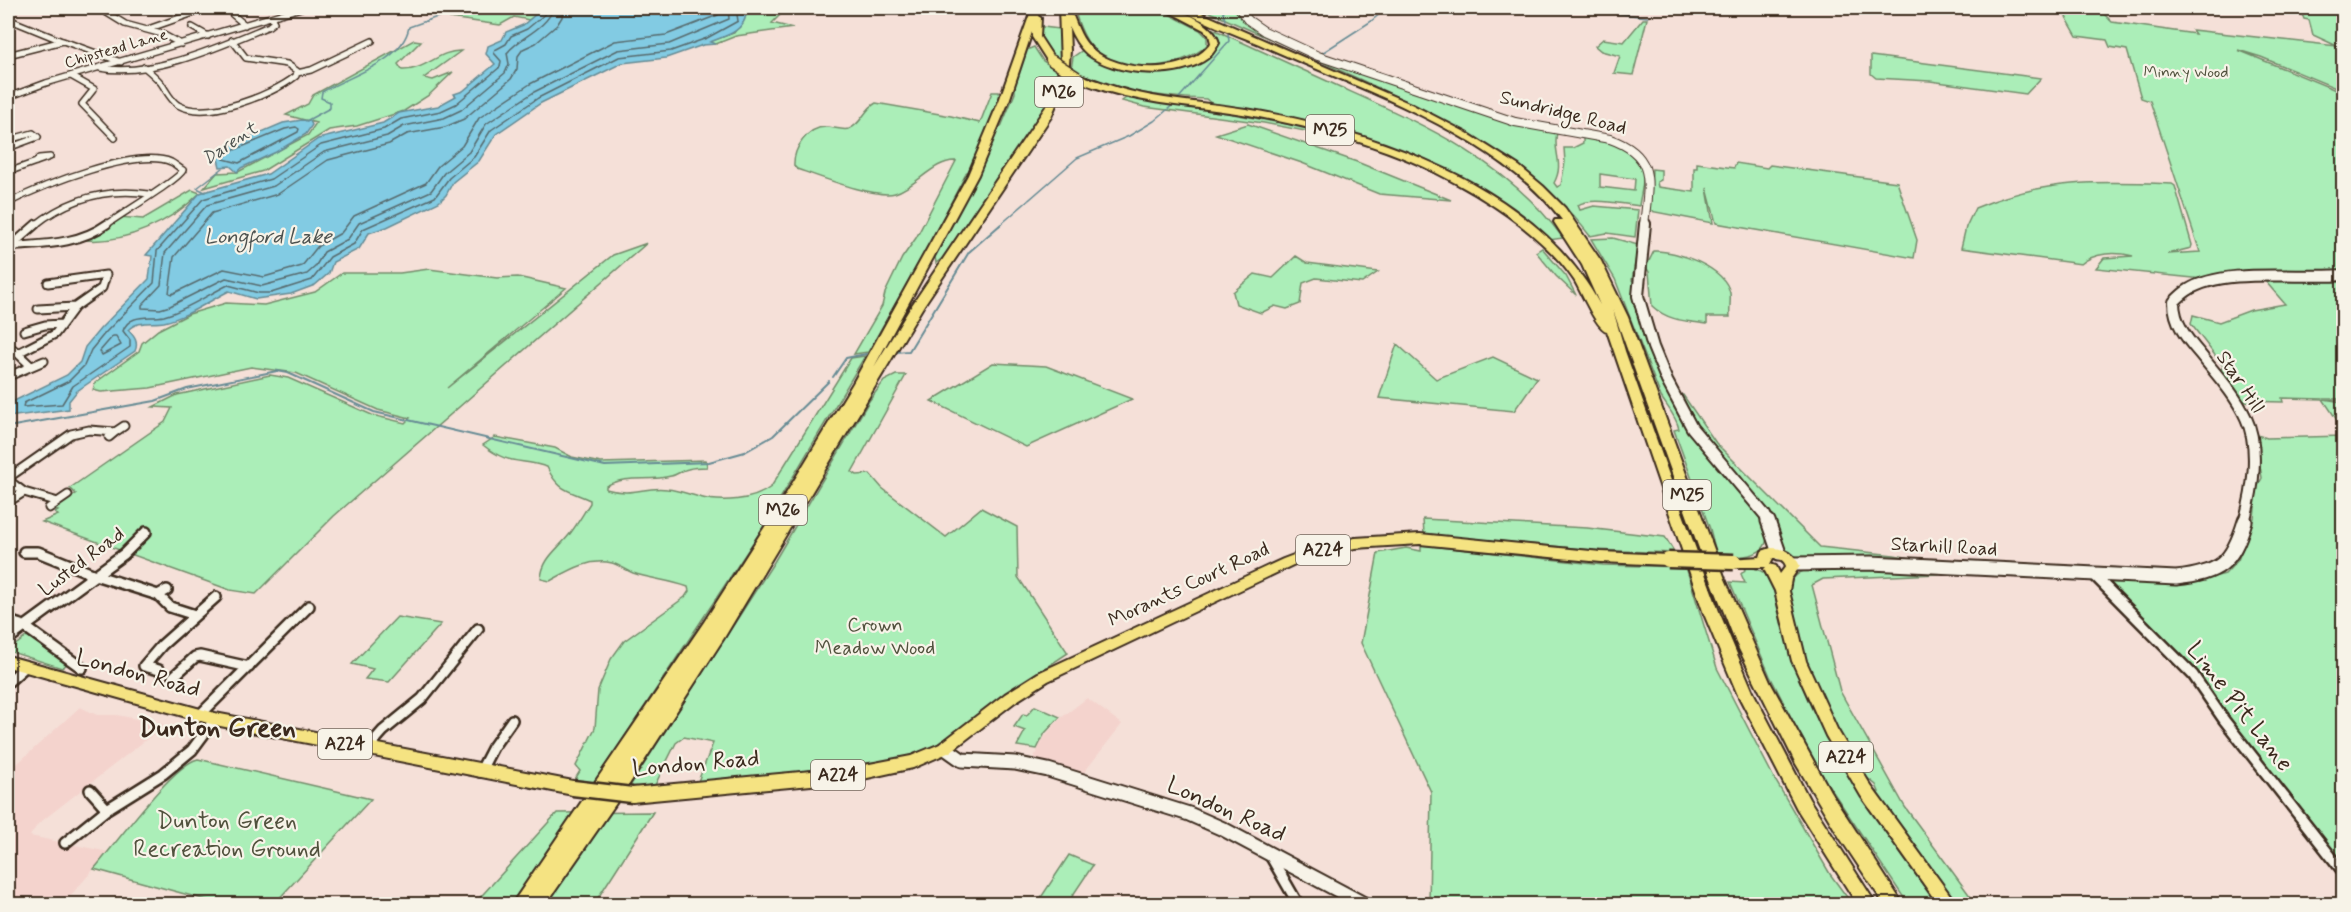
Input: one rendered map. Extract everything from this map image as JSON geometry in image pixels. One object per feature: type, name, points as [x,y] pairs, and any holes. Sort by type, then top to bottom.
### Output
[{"type":"highway","name":"M26","points":[[521,904],[709,626],[789,500],[859,383],[973,175],[1004,101],[1035,8]]},
{"type":"highway","name":"M25","points":[[1042,8],[1036,23],[1036,37],[1050,60],[1077,77],[1131,95],[1249,113],[1323,128],[1389,150],[1445,174],[1503,208],[1555,251],[1587,291],[1619,351]]},
{"type":"highway","name":"M26","points":[[536,904],[622,781],[701,660],[770,552],[918,305],[1046,117],[1059,92],[1066,68],[1067,40],[1064,8]]},
{"type":"highway","points":[[1064,8],[1082,44],[1098,58],[1116,65],[1140,69],[1171,68],[1193,63],[1209,54],[1215,41],[1209,31],[1166,8]]},
{"type":"highway","name":"M25","points":[[1173,8],[1425,121],[1475,150],[1508,173],[1554,215],[1580,251],[1606,306],[1619,351],[1709,603],[1745,693],[1803,804],[1867,904]]},
{"type":"highway","name":"M25","points":[[1184,8],[1342,77]]},
{"type":"highway","name":"M25","points":[[1193,8],[1443,124],[1499,157],[1549,198],[1588,246],[1618,305],[1716,574],[1757,673],[1818,788],[1894,904]]},
{"type":"main road","name":"Sundridge Road","points":[[1239,8],[1248,20],[1264,31],[1318,56],[1502,118],[1610,139],[1626,145],[1637,153],[1647,166],[1649,177],[1638,296],[1653,347],[1667,381],[1692,428],[1765,515],[1774,534],[1779,553]]},
{"type":"main road","name":"Star Hill","points":[[2094,574],[2196,576],[2224,564],[2233,554],[2238,543],[2251,484],[2250,428],[2233,398],[2179,326],[2174,302],[2185,290],[2227,278],[2343,275]]},
{"type":"main road","name":"Morants Court Road","points":[[945,748],[1010,698],[1042,677],[1288,562],[1334,547],[1378,540],[1420,540],[1601,557],[1768,565],[1784,573],[1791,567]]},
{"type":"main road","points":[[1768,565],[1767,554],[1779,553],[1788,557],[1791,567],[1782,591]]},
{"type":"main road","name":"Starhill Road","points":[[1791,567],[1871,563],[2094,574]]},
{"type":"main road","name":"A224","points":[[1768,565],[1782,591],[1799,661],[1831,732],[1866,790],[1947,904]]},
{"type":"main road","name":"London Road","points":[[8,662],[207,717],[573,789],[632,795],[661,794],[876,771],[913,762],[945,748],[962,760],[1015,763],[1048,770],[1189,814],[1223,829],[1364,904]]},
{"type":"street","points":[[99,8],[125,24],[162,34],[182,44]]},
{"type":"street","points":[[147,30],[208,8]]},
{"type":"street","name":"Chipstead Lane","points":[[8,97],[40,84],[302,8]]},
{"type":"street","points":[[232,14],[245,25]]},
{"type":"street","points":[[100,68],[115,72],[144,67],[232,40],[273,24],[274,20],[271,17]]},
{"type":"street","points":[[8,19],[121,62]]},
{"type":"street","points":[[192,27],[208,36]]},
{"type":"street","points":[[232,40],[236,43],[239,53],[248,58],[292,66],[297,73]]},
{"type":"street","points":[[8,55],[63,41]]},
{"type":"street","points":[[144,67],[158,80],[174,103],[192,109],[215,108],[260,95],[287,83],[297,73],[311,70],[372,41]]},
{"type":"street","points":[[70,76],[94,89],[82,104],[115,138]]},
{"type":"street","points":[[8,140],[33,133],[38,137],[8,148]]},
{"type":"street","points":[[8,203],[45,186],[137,159],[159,160],[182,168],[178,179],[149,194],[100,231],[62,243],[9,247]]},
{"type":"street","points":[[8,172],[36,162]]},
{"type":"street","points":[[9,247],[50,216],[88,196],[120,190],[149,194]]},
{"type":"street","points":[[18,353],[45,342],[55,334],[75,307],[102,288],[106,275],[59,278],[48,283]]},
{"type":"street","points":[[38,309],[75,307]]},
{"type":"street","points":[[24,331],[45,325],[62,324]]},
{"type":"street","points":[[8,349],[13,349],[31,366]]},
{"type":"street","points":[[9,376],[44,361]]},
{"type":"street","points":[[58,502],[24,492],[8,479],[70,434],[89,430],[112,435],[124,426]]},
{"type":"street","points":[[45,440],[55,443]]},
{"type":"street","points":[[8,502],[24,492]]},
{"type":"street","points":[[49,508],[68,495]]},
{"type":"street","name":"Lusted Road","points":[[8,639],[124,554],[146,532]]},
{"type":"street","points":[[24,552],[38,552],[95,575],[158,596],[170,607],[195,615]]},
{"type":"street","name":"Lime Pit Lane","points":[[2094,574],[2193,675],[2224,720],[2343,873]]},
{"type":"street","points":[[158,596],[167,590]]},
{"type":"street","points":[[159,670],[144,666],[162,645],[216,597]]},
{"type":"street","points":[[65,843],[107,809],[171,768],[192,750],[207,717],[249,667],[309,606]]},
{"type":"street","name":"London Road","points":[[8,621],[24,626],[80,666],[87,658]]},
{"type":"street","points":[[367,749],[383,731],[422,699],[478,629]]},
{"type":"street","points":[[173,677],[195,657],[200,656],[249,667]]},
{"type":"street","points":[[8,682],[25,667]]},
{"type":"street","points":[[480,771],[492,747],[512,720]]},
{"type":"street","points":[[90,790],[107,809]]},
{"type":"street","points":[[1271,855],[1271,859],[1298,904]]},
{"type":"shaded area","points":[[1087,698],[1122,724],[1082,775],[1032,761],[1045,736],[1061,718]]},
{"type":"shaded area","points":[[80,707],[97,715],[117,715],[165,725],[38,824],[30,836],[109,852],[63,904],[8,904],[8,772]]},
{"type":"green space","points":[[458,8],[543,8],[529,20],[514,17],[500,25],[450,18],[452,10]]},
{"type":"green space","points":[[739,8],[784,8],[784,11],[772,23],[793,28],[736,36],[716,44],[709,42],[734,33],[746,15]]},
{"type":"green space","points":[[1074,8],[1157,8],[1200,30],[1207,37],[1207,45],[1196,53],[1169,64],[1137,67],[1122,65],[1108,60],[1092,48],[1082,32]]},
{"type":"green space","points":[[1200,8],[1235,8],[1250,24],[1282,43],[1557,133],[1558,169],[1554,183],[1557,187],[1561,185],[1565,162],[1564,148],[1573,148],[1583,143],[1583,138],[1579,136],[1624,148],[1631,153],[1642,168],[1643,182],[1639,206],[1599,201],[1578,205],[1580,210],[1594,206],[1638,210],[1635,237],[1607,233],[1590,236],[1541,184],[1484,143],[1423,109]],"holes":[[[1600,174],[1635,179],[1634,191],[1600,187]]]},
{"type":"green space","name":"Minny Wood","points":[[2061,8],[2098,8],[2112,22],[2195,34],[2192,30],[2337,46],[2313,35],[2309,20],[2304,19],[2300,9],[2293,8],[2343,8],[2343,91],[2261,57],[2238,50],[2343,93],[2343,272],[2203,279],[2096,268],[2104,258],[2133,256],[2126,255],[2099,255],[2081,264],[1961,248],[1966,227],[1975,208],[2024,192],[2048,187],[2120,182],[2175,186],[2192,245],[2191,248],[2167,254],[2200,252],[2150,101],[2141,98],[2127,50],[2110,47],[2107,40],[2077,36]]},
{"type":"green space","points":[[1643,19],[1647,19],[1633,75],[1614,73],[1620,56],[1601,51],[1595,46],[1603,39],[1624,42]]},
{"type":"green space","points":[[1040,23],[1043,27],[1059,29],[1062,64],[1045,46]]},
{"type":"green space","points":[[1213,29],[1401,115],[1461,147],[1516,187],[1541,211],[1563,238],[1549,240],[1517,213],[1480,189],[1365,138],[1300,119],[1211,103],[1206,99],[1155,95],[1117,88],[1099,83],[1071,70],[1073,57],[1083,50],[1102,63],[1125,70],[1143,70],[1192,63],[1209,57],[1216,51],[1219,42]]},
{"type":"green space","points":[[414,40],[421,41],[398,64],[402,70],[418,67],[446,54],[461,51],[424,78],[433,80],[453,72],[429,95],[404,111],[357,126],[329,130],[263,171],[204,188],[217,173],[238,172],[308,135],[316,123],[286,115],[308,104],[313,95]]},
{"type":"green space","points":[[1034,47],[1043,61],[1060,72],[1043,111],[944,257],[936,263],[935,257],[979,172],[967,172],[868,352],[854,354],[882,306],[885,293],[902,258],[916,238],[956,161],[940,165],[903,190],[886,194],[875,193],[797,169],[794,166],[794,159],[802,140],[819,128],[849,129],[853,127],[876,103],[980,123],[992,92],[999,92],[1000,99],[990,125],[1001,127],[1015,93],[1015,83],[1024,51]]},
{"type":"green space","points":[[1871,56],[2041,78],[2026,94],[1930,81],[1876,78],[1871,74]]},
{"type":"green space","points":[[1126,98],[1313,129],[1310,132],[1264,123],[1144,107],[1122,101]]},
{"type":"green space","points":[[1248,124],[1357,162],[1451,200],[1379,194],[1302,163],[1216,134]]},
{"type":"green space","points":[[1697,163],[1734,168],[1736,163],[1767,168],[1770,165],[1897,182],[1917,240],[1914,258],[1716,223],[1707,188],[1713,223],[1650,211],[1652,169],[1661,170],[1661,180],[1657,182],[1658,187],[1694,192],[1694,168],[1697,168]]},
{"type":"green space","points":[[192,190],[200,193],[175,213],[146,229],[115,238],[84,240],[105,230],[119,217],[143,219]]},
{"type":"green space","points":[[1613,238],[1638,245],[1632,280],[1644,337],[1652,359],[1670,399],[1689,431],[1747,500],[1765,528],[1767,537],[1765,544],[1755,553],[1748,556],[1717,556],[1710,529],[1674,430],[1679,429],[1678,424],[1661,397],[1615,279],[1591,239]]},
{"type":"green space","points":[[647,243],[334,516],[256,594],[230,590],[42,522],[58,515],[55,513],[58,511],[53,509],[76,494],[70,488],[165,422],[172,408],[153,407],[177,395],[270,375],[288,378],[372,415],[405,423],[410,418],[378,410],[296,373],[251,367],[150,388],[101,392],[93,390],[95,383],[139,351],[142,343],[158,330],[189,314],[226,303],[264,305],[315,292],[342,273],[400,273],[429,269],[497,278],[518,277],[566,288],[447,388],[613,255]]},
{"type":"green space","points":[[1542,248],[1566,276],[1576,295],[1536,252]]},
{"type":"green space","points":[[1654,251],[1686,257],[1710,268],[1719,275],[1730,293],[1730,317],[1707,317],[1707,324],[1692,322],[1664,315],[1652,306],[1649,272],[1646,267]]},
{"type":"green space","points":[[1296,256],[1307,263],[1378,272],[1362,283],[1316,278],[1303,283],[1300,304],[1287,309],[1275,306],[1261,313],[1236,304],[1233,292],[1255,274],[1273,278]]},
{"type":"green space","points":[[2343,278],[2343,399],[2324,399],[2342,402],[2343,423],[2339,423],[2323,399],[2282,398],[2283,402],[2240,401],[2219,370],[2224,367],[2191,324],[2193,315],[2219,322],[2251,310],[2285,304],[2266,282],[2274,281],[2272,279]]},
{"type":"green space","points":[[1397,344],[1436,379],[1493,357],[1537,378],[1514,411],[1379,398]]},
{"type":"green space","points":[[865,356],[762,529],[592,786],[572,784],[580,771],[576,766],[595,728],[598,690],[611,659],[624,641],[685,597],[689,591],[688,587],[633,573],[615,564],[604,562],[580,566],[550,581],[541,579],[547,560],[575,527],[590,500],[560,485],[547,467],[507,459],[483,445],[495,437],[555,448],[572,457],[601,463],[706,460],[707,467],[690,468],[663,478],[622,480],[606,486],[606,489],[631,492],[659,488],[717,500],[746,498],[771,487],[851,358]]},
{"type":"green space","points":[[993,363],[1046,366],[1132,399],[1026,447],[931,401]]},
{"type":"green space","name":"Crown Meadow Wood","points":[[896,375],[906,375],[852,472],[857,475],[870,474],[882,488],[946,537],[981,508],[1017,527],[1018,577],[1068,653],[1006,694],[975,720],[933,747],[899,759],[697,784],[713,743],[684,737],[676,743],[654,787],[630,786],[774,562],[869,401],[884,381]]},
{"type":"green space","points":[[1678,395],[1683,395],[1716,443],[1820,547],[1941,563],[1799,558],[1786,551],[1770,512],[1700,433]]},
{"type":"green space","points":[[2257,435],[2267,438],[2343,436],[2343,863],[2248,744],[2183,656],[2111,585],[2112,581],[2190,583],[2225,574],[2238,560],[2254,518],[2257,488],[2262,478]]},
{"type":"green space","points":[[1423,519],[1587,528],[1665,537],[1675,553],[1594,550],[1424,534]]},
{"type":"green space","points":[[1421,545],[1603,565],[1686,567],[1717,668],[1774,778],[1830,874],[1852,904],[1429,904],[1431,792],[1361,643],[1378,553],[1406,548],[1421,551]]},
{"type":"green space","points":[[1743,567],[1762,571],[1771,581],[1787,645],[1797,674],[1822,729],[1869,808],[1938,904],[1908,904],[1827,783],[1770,676],[1730,582],[1745,583],[1741,574],[1745,570]]},
{"type":"green space","points":[[1815,567],[1945,570],[1938,574],[1823,579],[1812,585],[1840,691],[1905,807],[1976,904],[1955,904],[1875,792],[1879,792],[1876,785],[1865,776],[1824,701],[1801,643],[1790,596],[1791,585],[1796,575]]},
{"type":"green space","points":[[397,617],[441,624],[389,682],[365,679],[373,669],[352,664]]},
{"type":"green space","points":[[27,636],[67,664],[62,668],[8,651]]},
{"type":"green space","points":[[1035,706],[1060,717],[1045,733],[1037,749],[1017,746],[1025,731],[1014,727],[1023,714],[1027,715]]},
{"type":"green space","name":"Dunton Green Recreation Ground","points":[[198,759],[371,799],[274,904],[221,904],[94,869],[159,790],[187,764]]},
{"type":"green space","points":[[653,812],[594,904],[474,904],[557,813]]},
{"type":"green space","points":[[1069,855],[1093,865],[1067,904],[1038,902]]},
{"type":"water","name":"Longford Lake","points":[[543,8],[739,8],[746,15],[737,29],[710,42],[716,44],[703,45],[666,58],[622,63],[541,103],[496,134],[479,161],[453,182],[439,202],[387,227],[369,233],[359,249],[333,262],[329,273],[315,285],[291,294],[256,299],[229,291],[173,320],[136,325],[128,330],[136,342],[135,351],[77,391],[69,401],[69,409],[8,417],[8,404],[67,375],[80,362],[85,347],[149,279],[152,256],[146,255],[200,193],[268,174],[318,139],[383,123],[399,113],[438,106],[456,96],[454,94],[463,91],[495,64],[486,54],[488,46],[502,40],[506,32],[523,25]]},
{"type":"water","points":[[310,121],[312,125],[306,134],[276,152],[237,172],[230,166],[220,167],[217,155],[224,148],[283,123]]},
{"type":"waterway","name":"Darent","points":[[306,121],[330,108],[330,102],[321,98],[322,92],[386,59],[404,39],[409,27],[463,8]]},
{"type":"waterway","points":[[1225,20],[1223,12],[1226,8]]},
{"type":"waterway","points":[[1322,53],[1370,22],[1387,8]]},
{"type":"waterway","points":[[1568,8],[1648,17]]},
{"type":"waterway","points":[[1178,99],[1229,41],[1228,34]]},
{"type":"waterway","points":[[999,226],[1077,158],[1129,136],[1154,121],[1174,104]]},
{"type":"waterway","name":"Darent","points":[[205,192],[197,188],[223,168]]},
{"type":"waterway","points":[[895,352],[909,351],[969,252],[1001,224]]},
{"type":"waterway","points":[[833,377],[846,358],[866,354]]},
{"type":"waterway","points":[[8,427],[155,401],[187,389],[277,371],[288,373],[374,412],[605,466],[709,462],[745,452],[773,436],[829,381]]},
{"type":"district","name":"Dunton Green","points":[[217,728]]}]
